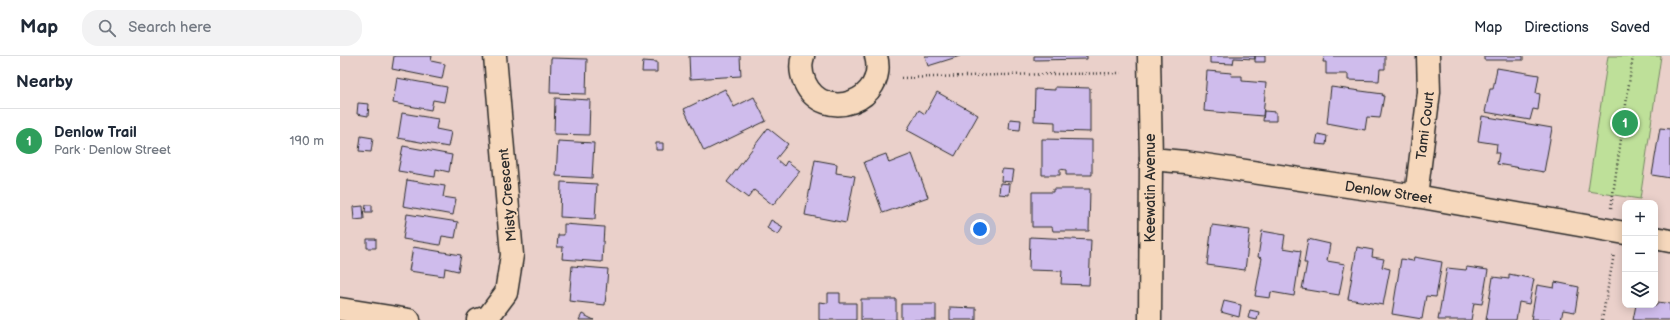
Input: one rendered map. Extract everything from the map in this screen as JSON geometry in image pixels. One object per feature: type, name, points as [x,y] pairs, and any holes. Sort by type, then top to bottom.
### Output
[{"type":"street","name":"Misty Crescent","points":[[478,320],[488,316],[506,293],[512,255],[496,56]]},
{"type":"street","points":[[803,56],[801,63],[802,76],[808,88],[817,98],[829,103],[847,104],[859,99],[872,87],[876,80],[878,66],[876,56]]},
{"type":"street","name":"Keewatin Avenue","points":[[1149,56],[1151,159],[1150,320]]},
{"type":"street","name":"Tami Court","points":[[1416,196],[1429,92],[1428,56]]},
{"type":"street","name":"Denlow Street","points":[[1151,159],[1186,162],[1416,196],[1620,241]]},
{"type":"street","points":[[1658,239],[1670,241]]},
{"type":"street","points":[[340,309],[409,320]]},
{"type":"path","points":[[1611,209],[1633,56]]},
{"type":"path","points":[[901,78],[1121,73]]},
{"type":"path","points":[[1602,320],[1620,241]]},
{"type":"green space","points":[[1608,56],[1661,56],[1640,199],[1588,191]]},
{"type":"building","points":[[394,56],[432,56],[431,61],[445,64],[442,79],[392,69]]},
{"type":"building","points":[[689,56],[740,56],[741,76],[690,79]]},
{"type":"building","points":[[925,56],[960,56],[928,66]]},
{"type":"building","points":[[1034,56],[1087,56],[1087,59],[1034,60]]},
{"type":"building","points":[[1210,56],[1255,56],[1255,59],[1234,58],[1233,64],[1210,63]]},
{"type":"building","points":[[1255,56],[1265,56],[1265,62],[1255,62]]},
{"type":"building","points":[[1324,56],[1385,56],[1385,69],[1380,69],[1379,81],[1348,80],[1348,74],[1326,74],[1326,62],[1323,62]]},
{"type":"building","points":[[1484,56],[1523,56],[1523,60],[1484,60]]},
{"type":"building","points":[[551,58],[587,59],[586,94],[550,93]]},
{"type":"building","points":[[643,61],[657,62],[657,72],[642,72]]},
{"type":"building","points":[[1497,68],[1539,75],[1536,93],[1540,94],[1538,110],[1533,109],[1530,120],[1485,112],[1490,89],[1493,89]]},
{"type":"building","points":[[1207,71],[1232,73],[1231,76],[1242,76],[1242,81],[1266,83],[1263,116],[1204,111]]},
{"type":"building","points":[[397,78],[447,87],[444,102],[433,100],[431,110],[393,103]]},
{"type":"building","points":[[1055,87],[1090,88],[1090,132],[1055,131],[1055,122],[1034,121],[1035,89],[1055,90]]},
{"type":"building","points":[[1331,87],[1383,94],[1382,96],[1384,96],[1380,118],[1367,117],[1365,130],[1327,123]]},
{"type":"building","points":[[725,89],[734,107],[754,97],[766,121],[704,151],[684,109]]},
{"type":"building","points":[[937,92],[978,115],[955,156],[907,130],[919,110],[925,114]]},
{"type":"building","points":[[555,98],[590,100],[589,135],[554,134]]},
{"type":"building","points":[[358,103],[369,104],[368,116],[357,114]]},
{"type":"building","points":[[1264,111],[1276,112],[1276,121],[1263,121]]},
{"type":"building","points":[[402,113],[438,119],[436,129],[451,132],[448,147],[398,138]]},
{"type":"building","points":[[1482,116],[1552,128],[1544,172],[1497,164],[1499,153],[1496,153],[1497,144],[1478,141]]},
{"type":"building","points":[[1010,119],[1021,120],[1020,130],[1009,129]]},
{"type":"building","points":[[768,128],[788,144],[776,159],[784,166],[787,161],[800,171],[773,205],[754,190],[748,198],[727,182]]},
{"type":"building","points":[[1660,128],[1670,129],[1670,178],[1652,175]]},
{"type":"building","points":[[1318,134],[1327,136],[1326,145],[1316,144]]},
{"type":"building","points":[[361,136],[373,138],[371,152],[359,151]]},
{"type":"building","points":[[1042,139],[1092,140],[1092,175],[1066,175],[1066,170],[1060,169],[1060,175],[1042,175]]},
{"type":"building","points":[[558,141],[594,143],[592,178],[556,176]]},
{"type":"building","points":[[656,143],[663,143],[663,150],[656,150]]},
{"type":"building","points":[[403,146],[452,155],[449,172],[436,169],[435,177],[398,171]]},
{"type":"building","points":[[886,154],[889,163],[912,154],[928,197],[883,213],[864,162]]},
{"type":"building","points":[[815,160],[837,164],[836,173],[855,176],[846,223],[805,215]]},
{"type":"building","points":[[1002,169],[1014,170],[1012,182],[1001,181]]},
{"type":"building","points":[[407,180],[445,186],[443,197],[456,199],[453,215],[403,206]]},
{"type":"building","points":[[561,182],[597,184],[595,219],[560,217]]},
{"type":"building","points":[[1000,183],[1010,184],[1009,195],[999,194]]},
{"type":"building","points":[[1053,189],[1090,189],[1089,231],[1053,231],[1052,227],[1032,227],[1032,192],[1053,192]]},
{"type":"building","points":[[366,205],[372,205],[372,212],[365,212]]},
{"type":"building","points":[[363,206],[364,219],[354,220],[353,207]]},
{"type":"building","points":[[407,214],[458,222],[455,238],[442,236],[440,245],[403,239]]},
{"type":"building","points":[[771,220],[783,227],[778,235],[767,228]]},
{"type":"building","points":[[564,224],[604,227],[602,262],[562,259],[563,247],[557,247],[558,235],[564,235]]},
{"type":"building","points":[[1212,225],[1250,230],[1245,270],[1207,265]]},
{"type":"building","points":[[1262,231],[1285,235],[1283,248],[1301,251],[1294,296],[1271,292],[1270,298],[1255,296],[1262,258],[1258,257]]},
{"type":"building","points":[[1030,237],[1091,240],[1089,285],[1061,284],[1062,271],[1029,270]]},
{"type":"building","points":[[367,239],[376,239],[376,248],[367,248]]},
{"type":"building","points":[[1308,239],[1330,244],[1327,261],[1345,264],[1339,295],[1302,289],[1307,263],[1304,263]]},
{"type":"building","points":[[413,247],[461,255],[458,271],[445,268],[444,276],[409,271]]},
{"type":"building","points":[[1357,247],[1373,250],[1372,257],[1384,259],[1382,267],[1390,269],[1383,305],[1348,299]]},
{"type":"building","points":[[1414,257],[1442,262],[1436,297],[1426,296],[1422,319],[1392,314],[1401,259],[1413,261]]},
{"type":"building","points":[[572,266],[608,269],[605,305],[569,301]]},
{"type":"building","points":[[1467,267],[1488,270],[1482,304],[1474,303],[1471,320],[1438,320],[1447,268],[1466,270]]},
{"type":"building","points":[[1509,274],[1534,279],[1529,304],[1519,302],[1516,320],[1486,320],[1493,277],[1509,279]]},
{"type":"building","points":[[1555,282],[1579,287],[1575,312],[1563,310],[1561,320],[1531,320],[1537,285],[1554,288]]},
{"type":"building","points":[[828,293],[840,293],[840,303],[856,303],[856,320],[819,320],[819,302],[828,303]]},
{"type":"building","points":[[861,299],[896,299],[896,320],[861,320]]},
{"type":"building","points":[[1224,301],[1241,305],[1239,317],[1221,312]]},
{"type":"building","points":[[1658,302],[1670,304],[1670,320],[1633,320],[1635,308],[1658,308]]},
{"type":"building","points":[[901,304],[936,304],[936,320],[901,320]]},
{"type":"building","points":[[950,307],[976,308],[976,320],[950,320]]},
{"type":"building","points":[[1250,310],[1259,312],[1257,320],[1248,318]]},
{"type":"building","points":[[582,314],[594,320],[579,320]]},
{"type":"place","name":"Denlow Trail","points":[[1625,123]]}]
